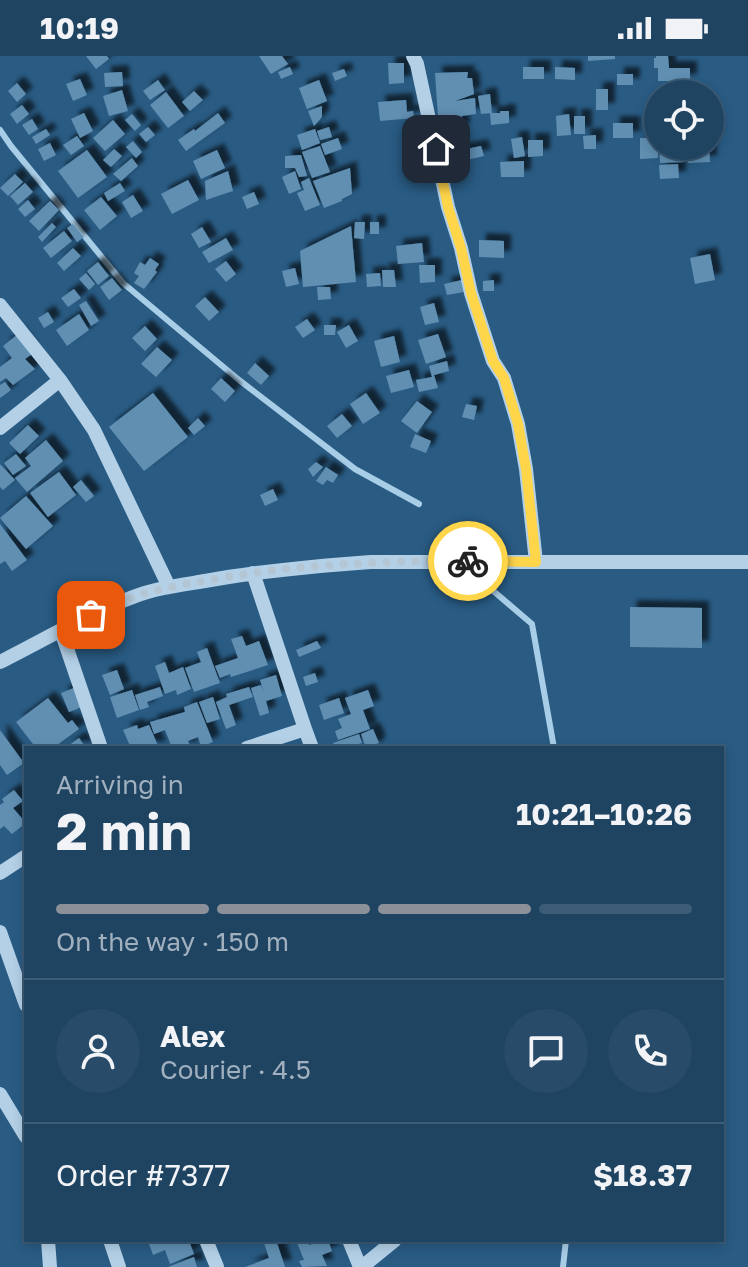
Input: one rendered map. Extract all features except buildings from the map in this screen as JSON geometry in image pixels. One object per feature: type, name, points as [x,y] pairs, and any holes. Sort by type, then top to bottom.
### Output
[{"type":"street","points":[[413,56],[471,293],[518,424],[536,562]]},
{"type":"street","points":[[0,305],[60,380],[94,430],[169,587]]},
{"type":"street","points":[[0,428],[60,380]]},
{"type":"street","points":[[0,662],[135,596],[253,573],[371,562],[748,562]]},
{"type":"street","points":[[253,573],[311,746]]},
{"type":"street","points":[[61,631],[100,746]]},
{"type":"street","points":[[253,746],[305,729]]},
{"type":"street","points":[[0,873],[24,857]]},
{"type":"street","points":[[0,932],[24,999]]},
{"type":"street","points":[[0,1094],[24,1134]]},
{"type":"street","points":[[48,1242],[50,1267]]},
{"type":"street","points":[[111,1242],[119,1267]]},
{"type":"street","points":[[207,1242],[217,1267]]},
{"type":"street","points":[[350,1242],[361,1267],[392,1242]]},
{"type":"waterway","points":[[0,130],[123,283],[239,380],[355,469],[419,504]]},
{"type":"waterway","points":[[484,583],[532,624],[554,746]]},
{"type":"waterway","points":[[563,1267],[566,1242]]},
{"type":"way so far","points":[[91,615],[135,596],[233,576],[371,562],[468,561]]},
{"type":"route","points":[[436,149],[448,207],[482,330],[511,396],[518,424],[536,562],[468,561]]}]
